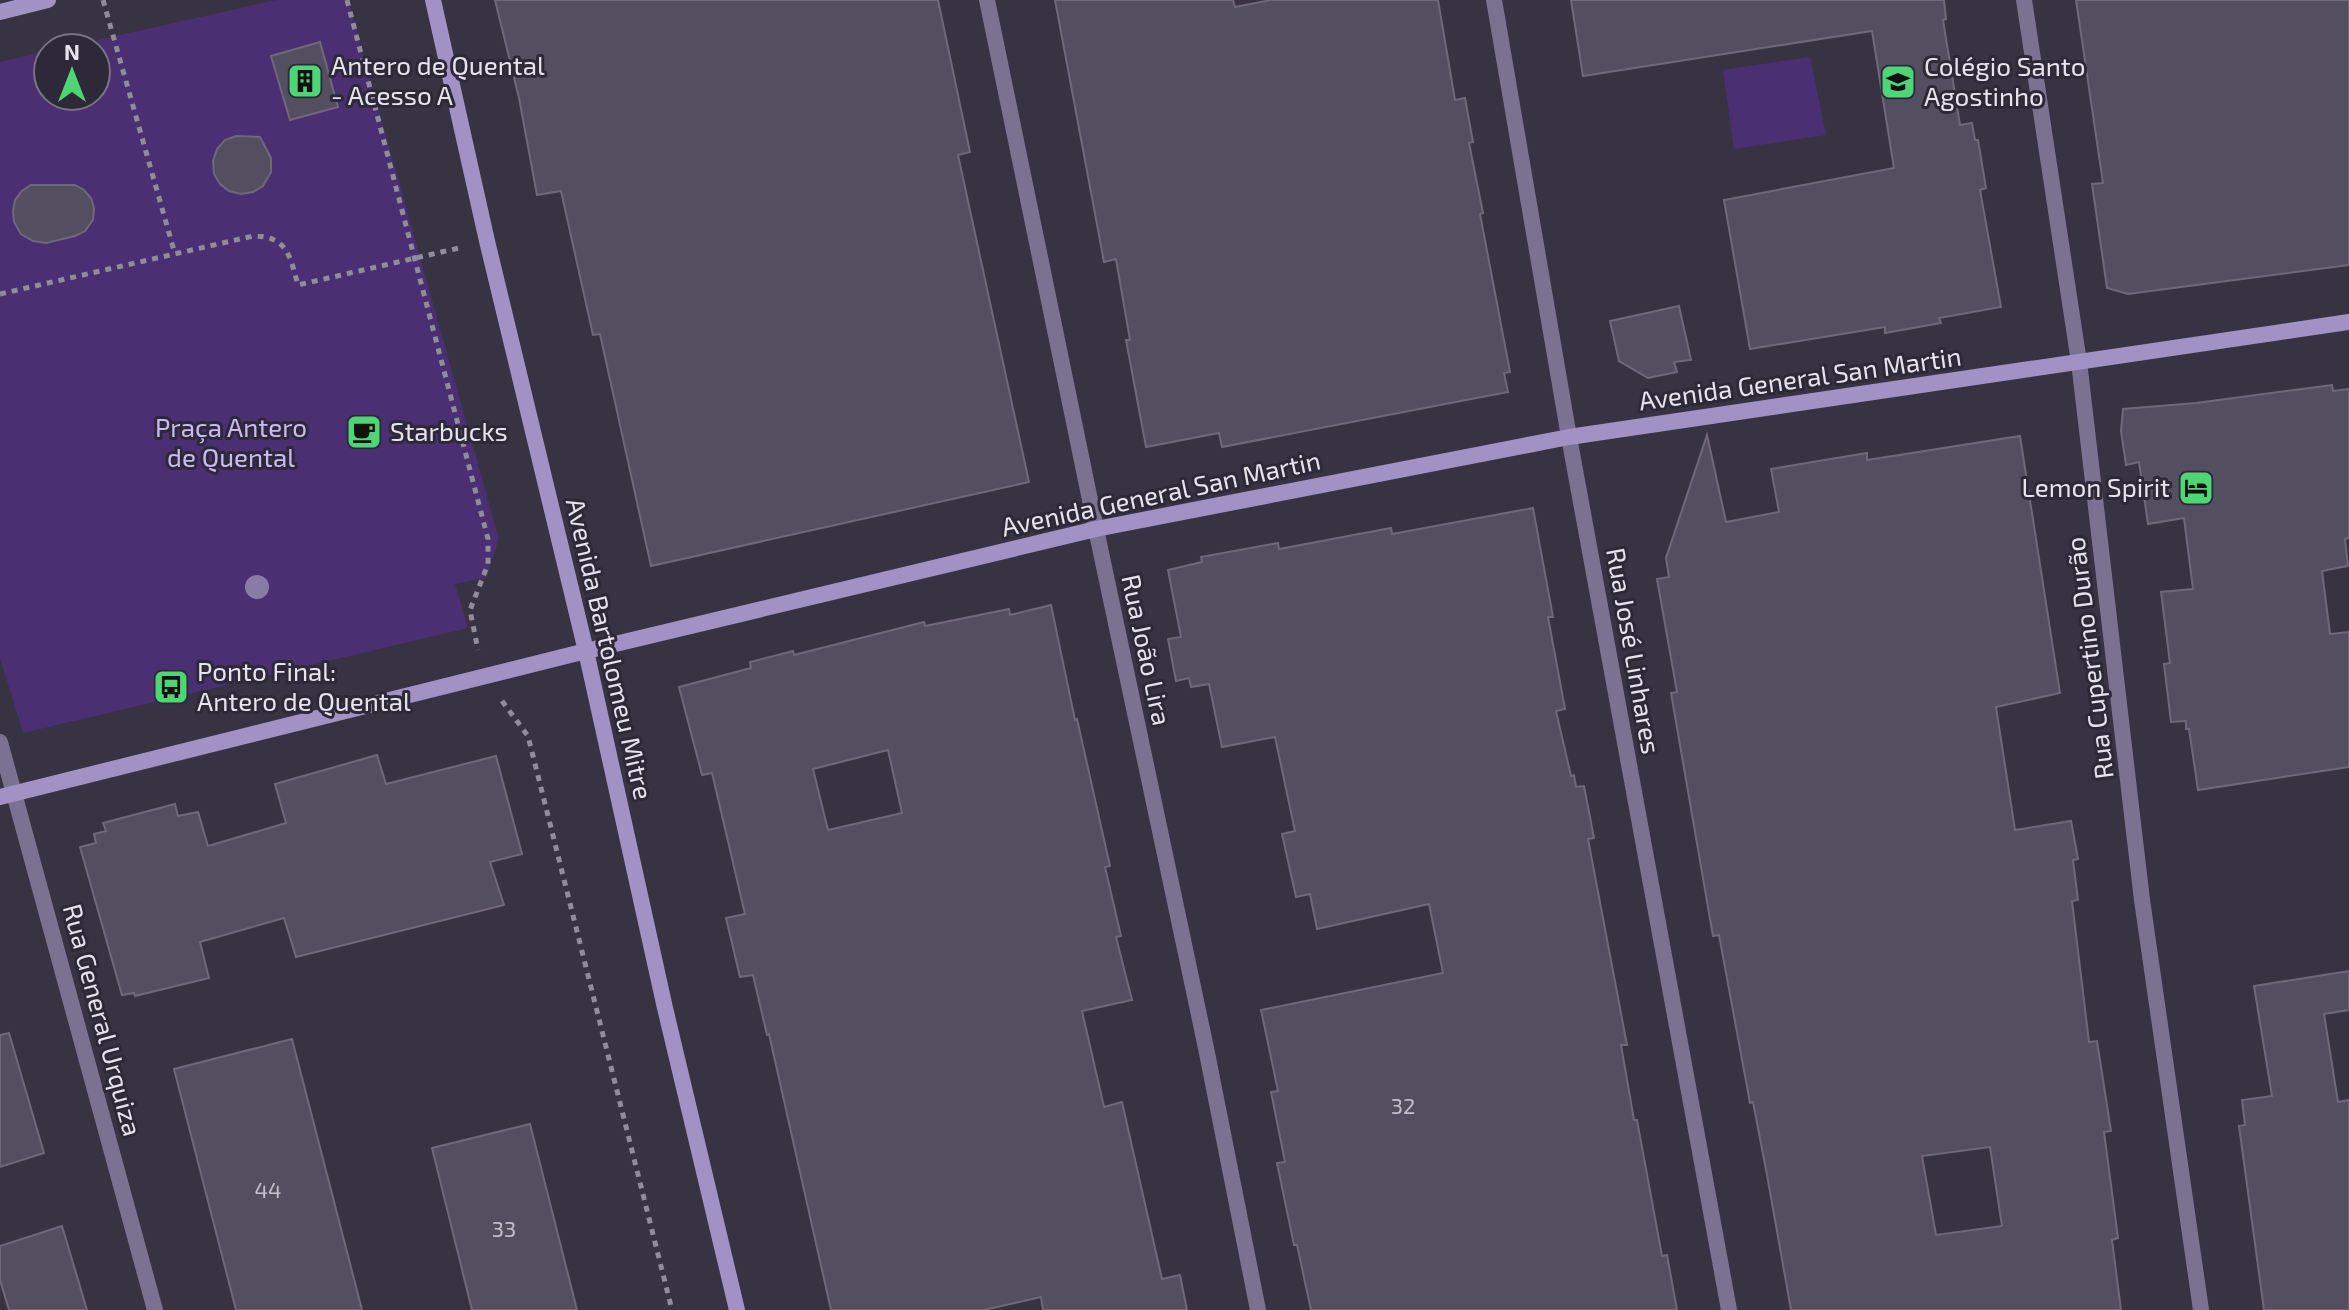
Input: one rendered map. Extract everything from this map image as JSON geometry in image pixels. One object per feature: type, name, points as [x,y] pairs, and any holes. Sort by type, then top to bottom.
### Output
[{"type":"main road","points":[[0,12],[48,0]]},
{"type":"main road","name":"Avenida Bartolomeu Mitre","points":[[433,0],[737,1310]]},
{"type":"main road","name":"Avenida General San Martin","points":[[7,795],[586,651],[1096,529],[1569,437],[2349,322]]},
{"type":"street","name":"Rua João Lira","points":[[987,0],[1203,1032],[1258,1310]]},
{"type":"street","name":"Rua José Linhares","points":[[1494,0],[1569,437],[1729,1310]]},
{"type":"street","name":"Rua Cupertino Durão","points":[[2024,0],[2079,362],[2142,900],[2201,1310]]},
{"type":"street","name":"Rua General Urquiza","points":[[0,742],[7,795],[42,889],[155,1310]]},
{"type":"path","points":[[103,0],[175,254]]},
{"type":"path","points":[[0,294],[253,236],[276,240],[285,248],[298,285],[487,241]]},
{"type":"green space","name":"Praça Antero de Quental","points":[[276,0],[348,0],[499,539],[486,578],[455,584],[468,628],[23,733],[0,658],[0,62],[32,55],[32,112],[112,112],[112,37]]},
{"type":"green space","points":[[1810,57],[1826,135],[1734,149],[1723,70]]},
{"type":"building","points":[[495,0],[938,0],[970,152],[958,155],[1029,482],[651,566],[600,334],[593,335],[561,191],[537,195],[519,98]]},
{"type":"building","points":[[1055,0],[1233,0],[1235,7],[1271,0],[1438,0],[1455,100],[1465,98],[1473,142],[1469,143],[1483,213],[1480,214],[1510,372],[1504,373],[1508,392],[1222,447],[1219,433],[1146,447],[1126,340],[1130,340],[1116,259],[1104,262]]},
{"type":"building","points":[[1571,0],[1944,0],[1946,19],[1943,20],[1960,125],[1972,123],[1975,140],[1978,140],[1986,188],[1980,190],[2001,307],[1939,318],[1941,323],[1885,333],[1885,327],[1750,349],[1724,200],[1894,168],[1872,31],[1583,76]]},
{"type":"building","points":[[2076,0],[2349,0],[2349,265],[2128,294],[2107,288],[2092,184],[2103,183]]},
{"type":"building","name":"Antero de Quental - Acesso A","points":[[320,42],[338,107],[290,120],[271,56]]},
{"type":"building","points":[[236,136],[260,137],[271,158],[271,172],[263,186],[253,192],[241,194],[229,191],[214,174],[213,161],[217,149],[225,140]]},
{"type":"building","points":[[31,185],[75,185],[84,190],[94,208],[93,220],[85,231],[75,236],[46,243],[33,241],[21,234],[14,222],[13,211],[15,200]]},
{"type":"building","points":[[1679,306],[1691,360],[1674,362],[1677,372],[1648,378],[1619,361],[1610,321]]},
{"type":"building","points":[[2332,385],[2333,391],[2349,389],[2349,538],[2345,539],[2348,566],[2322,571],[2330,634],[2349,632],[2349,767],[2198,790],[2186,721],[2171,722],[2164,664],[2170,663],[2161,592],[2193,589],[2184,518],[2148,524],[2139,462],[2126,465],[2121,431],[2123,409]]},
{"type":"building","points":[[1707,435],[1726,522],[1779,512],[1771,469],[1867,453],[1867,460],[2020,436],[2060,693],[1996,707],[2015,830],[2071,821],[2078,859],[2073,860],[2078,900],[2072,901],[2089,1042],[2097,1041],[2111,1131],[2104,1132],[2118,1238],[2112,1240],[2121,1310],[1791,1310],[1719,935],[1713,936],[1671,693],[1677,692],[1657,579],[1669,577],[1666,558]],"holes":[[[1990,1147],[2002,1226],[1936,1235],[1922,1156]]]},
{"type":"building","points":[[1533,508],[1553,617],[1548,617],[1565,709],[1556,711],[1571,776],[1574,775],[1576,787],[1584,786],[1594,838],[1588,839],[1627,1045],[1621,1045],[1634,1120],[1637,1120],[1662,1256],[1667,1255],[1677,1310],[1311,1310],[1277,1163],[1285,1162],[1271,1092],[1278,1091],[1261,1010],[1443,973],[1429,904],[1317,929],[1310,894],[1296,897],[1282,834],[1295,831],[1275,737],[1222,747],[1209,684],[1191,687],[1189,678],[1176,681],[1168,639],[1181,637],[1168,570],[1202,562],[1201,557],[1278,543],[1279,549],[1391,528],[1392,534]]},
{"type":"building","points":[[1051,605],[1110,866],[1105,867],[1121,936],[1116,937],[1132,1000],[1082,1011],[1104,1107],[1122,1102],[1162,1279],[1180,1275],[1187,1310],[1043,1310],[1041,1297],[984,1310],[831,1310],[769,1034],[753,975],[740,977],[726,918],[745,914],[712,773],[702,775],[679,687],[751,668],[750,662],[793,651],[794,655],[924,622],[925,626],[1009,609],[1010,615]],"holes":[[[888,750],[902,813],[828,830],[813,769]]]},
{"type":"building","points":[[377,755],[386,784],[496,756],[522,854],[490,862],[504,905],[296,957],[284,918],[200,942],[209,978],[135,996],[134,993],[122,995],[80,847],[96,843],[94,834],[106,831],[103,823],[175,804],[178,816],[198,812],[208,846],[286,823],[275,784]]},
{"type":"building","points":[[2349,971],[2349,1010],[2324,1014],[2338,1102],[2349,1100],[2349,1310],[2264,1310],[2239,1126],[2245,1125],[2242,1100],[2272,1096],[2254,986]]},
{"type":"building","points":[[9,1033],[44,1153],[0,1167],[0,1035]]},
{"type":"building","points":[[292,1039],[362,1310],[236,1310],[174,1069]]},
{"type":"building","points":[[530,1124],[577,1310],[472,1310],[432,1148]]},
{"type":"building","points":[[62,1226],[87,1310],[9,1310],[0,1280],[0,1246]]},
{"type":"place","name":"Antero de Quental - Acesso A","points":[[305,81]]},
{"type":"place","name":"Colégio Santo Agostinho","points":[[1898,82]]},
{"type":"place","name":"Starbucks","points":[[364,432]]},
{"type":"place","name":"Lemon Spirit","points":[[2196,488]]},
{"type":"place","name":"Ponto Final: Antero de Quental","points":[[171,687]]}]
